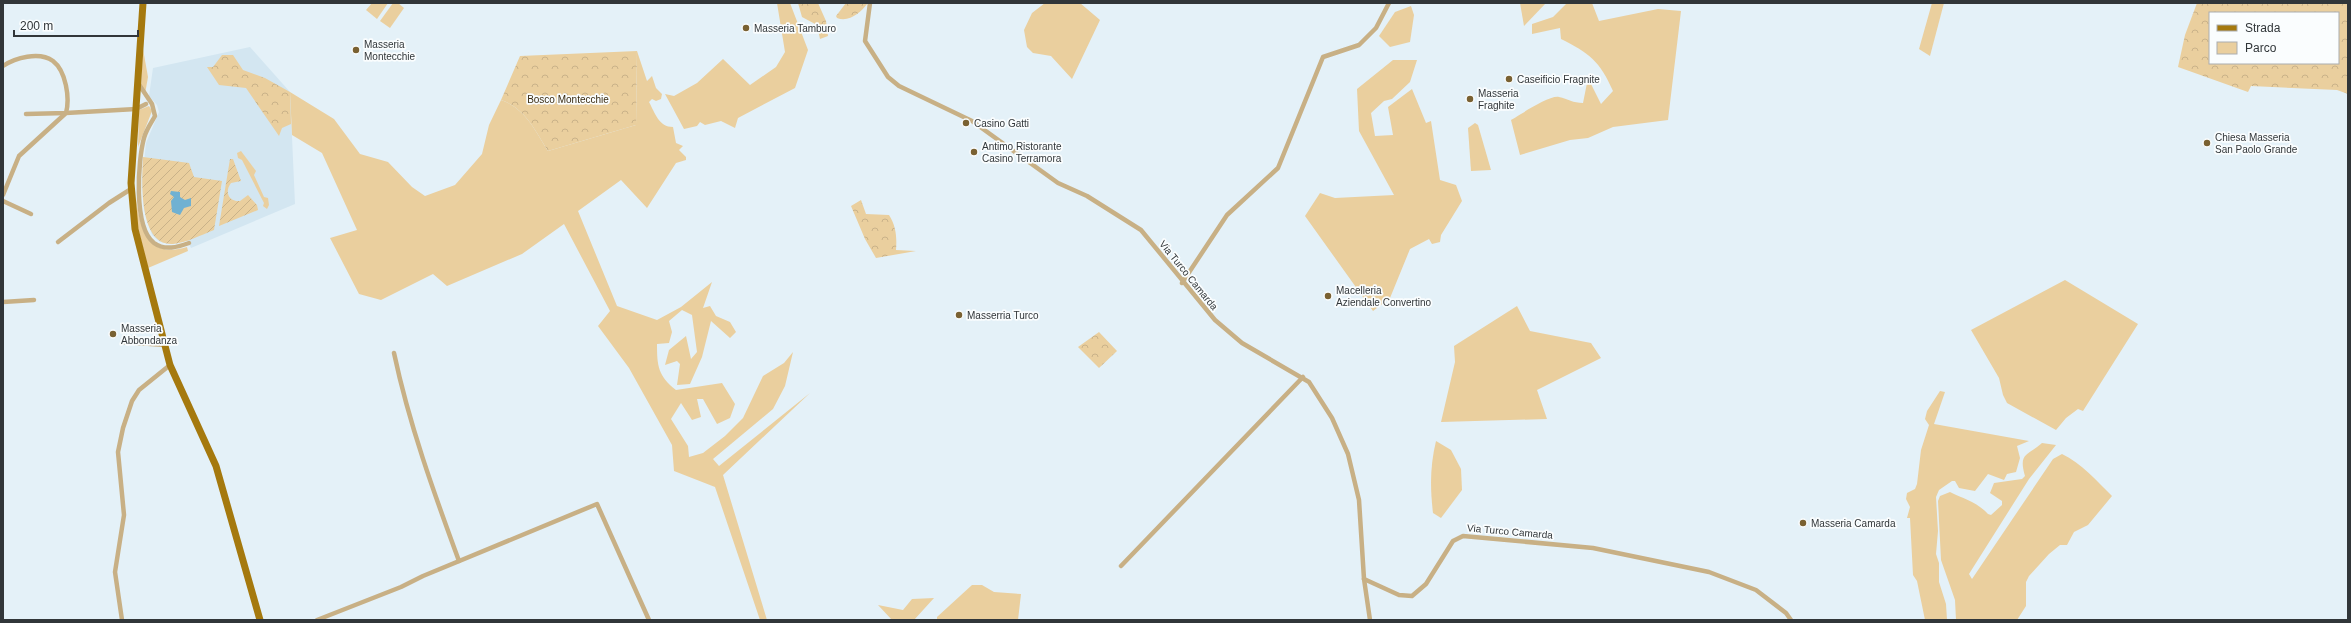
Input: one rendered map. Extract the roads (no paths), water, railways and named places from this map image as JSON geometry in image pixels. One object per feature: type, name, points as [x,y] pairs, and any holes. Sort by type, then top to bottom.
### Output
[{"type":"main road","points":[[143,3],[131,189],[135,229],[170,365],[216,466],[260,620]]},
{"type":"street","name":"Via Turco Camarda","points":[[870,3],[865,41],[892,82],[972,121],[1058,183],[1087,196],[1141,230],[1208,314],[1242,343],[1303,377],[1309,382],[1332,418],[1348,454],[1359,500],[1364,579],[1399,595],[1412,596],[1426,584],[1453,541],[1463,536],[1593,548],[1721,575],[1756,590],[1786,613],[1791,620]]},
{"type":"street","points":[[1182,283],[1227,215],[1278,168],[1323,57],[1359,45],[1376,28],[1389,3]]},
{"type":"street","points":[[3,66],[14,59],[40,57],[55,62],[64,81],[69,100],[66,113],[19,156],[3,195]]},
{"type":"street","points":[[138,82],[152,104],[155,116],[144,136],[139,163],[139,191],[142,217],[148,237],[154,243],[169,248],[189,243]]},
{"type":"street","points":[[137,98],[146,96]]},
{"type":"street","points":[[137,98],[146,104]]},
{"type":"street","points":[[26,114],[136,108],[146,104],[152,104]]},
{"type":"street","points":[[58,242],[109,203],[131,189]]},
{"type":"street","points":[[3,201],[31,214]]},
{"type":"street","points":[[3,302],[34,300]]},
{"type":"street","points":[[123,342],[165,345]]},
{"type":"street","points":[[394,353],[403,398],[414,424],[428,477],[459,561]]},
{"type":"street","points":[[122,620],[115,572],[124,516],[118,452],[123,428],[132,401],[139,390],[170,365]]},
{"type":"street","points":[[1121,566],[1303,377]]},
{"type":"street","points":[[317,620],[401,587],[459,561],[596,504],[649,620]]},
{"type":"street","points":[[1364,579],[1370,620]]},
{"type":"water","points":[[171,191],[180,192],[180,197],[185,200],[191,198],[191,206],[184,208],[180,215],[172,212],[171,201],[174,197],[170,194]]},
{"type":"place","name":"Masseria Tamburo","points":[[746,28]]},
{"type":"place","name":"Masseria Montecchie","points":[[356,50]]},
{"type":"place","name":"Caseificio Fragnite","points":[[1509,79]]},
{"type":"place","name":"Masseria Fraghite","points":[[1470,99]]},
{"type":"place","name":"Casino Gatti","points":[[966,123]]},
{"type":"place","name":"Chiesa Masseria San Paolo Grande","points":[[2207,143]]},
{"type":"place","name":"Antimo Ristorante Casino Terramora","points":[[974,152]]},
{"type":"place","name":"Macelleria Aziendale Convertino","points":[[1328,296]]},
{"type":"place","name":"Masserria Turco","points":[[959,315]]},
{"type":"place","name":"Masseria Abbondanza","points":[[113,334]]},
{"type":"place","name":"Masseria Camarda","points":[[1803,523]]},
{"type":"park label","name":"Bosco Montecchie","points":[[568,99]]}]
